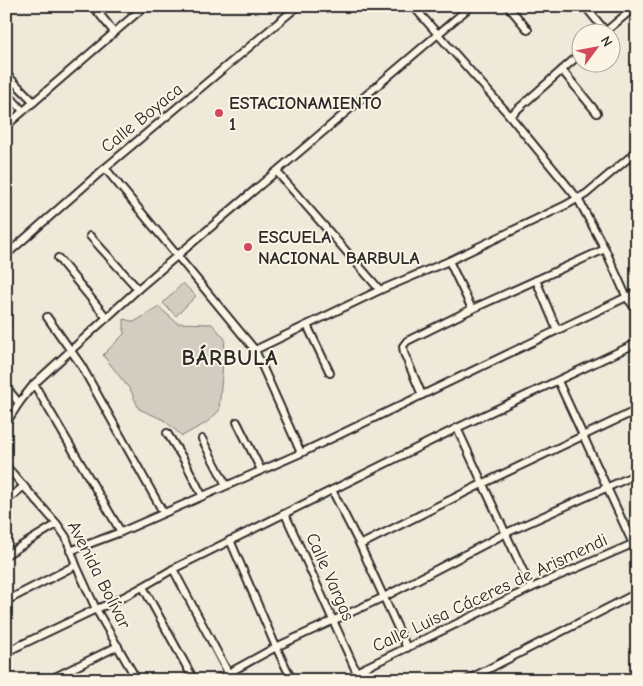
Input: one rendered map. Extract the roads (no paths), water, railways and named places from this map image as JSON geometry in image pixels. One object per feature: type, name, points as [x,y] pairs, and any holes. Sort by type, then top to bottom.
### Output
[{"type":"street","points":[[93,6],[114,32]]},
{"type":"street","points":[[6,126],[144,6]]},
{"type":"street","name":"Calle Boyaca","points":[[6,255],[105,168],[298,6]]},
{"type":"street","points":[[413,6],[510,116],[578,199],[605,249],[627,298],[637,310]]},
{"type":"street","points":[[6,423],[18,403],[34,384],[138,289],[278,172],[471,6]]},
{"type":"street","points":[[508,6],[528,30]]},
{"type":"street","points":[[585,6],[598,22]]},
{"type":"street","points":[[618,22],[636,6]]},
{"type":"street","points":[[510,116],[570,63]]},
{"type":"street","points":[[562,70],[597,113]]},
{"type":"street","points":[[6,74],[34,102]]},
{"type":"street","points":[[6,92],[24,111]]},
{"type":"street","points":[[255,350],[380,290],[449,261],[578,199],[636,152]]},
{"type":"street","points":[[105,168],[255,350],[301,453]]},
{"type":"street","points":[[278,172],[380,290]]},
{"type":"street","points":[[90,236],[138,289]]},
{"type":"street","points":[[422,395],[402,346],[407,341],[472,309],[605,249]]},
{"type":"street","points":[[58,258],[106,318]]},
{"type":"street","points":[[449,261],[472,309]]},
{"type":"street","points":[[536,280],[557,330]]},
{"type":"street","points":[[70,551],[121,532],[301,453],[637,292]]},
{"type":"street","points":[[48,317],[72,350],[163,512]]},
{"type":"street","points":[[307,325],[330,373]]},
{"type":"street","points":[[6,652],[110,604],[230,540],[457,428],[637,343]]},
{"type":"street","points":[[558,381],[607,488],[635,543]]},
{"type":"street","points":[[34,384],[121,532]]},
{"type":"street","points":[[6,387],[18,403]]},
{"type":"street","points":[[360,545],[637,410]]},
{"type":"street","points":[[237,422],[262,470]]},
{"type":"street","points":[[457,428],[531,588]]},
{"type":"street","points":[[167,433],[184,460],[202,495]]},
{"type":"street","points":[[202,438],[226,485]]},
{"type":"street","name":"Avenida Bolívar","points":[[6,466],[57,524],[66,537],[76,566],[96,609],[135,679]]},
{"type":"street","points":[[216,680],[276,647],[384,597],[506,533],[637,474]]},
{"type":"street","points":[[6,501],[24,486]]},
{"type":"street","points":[[332,490],[360,545],[407,648]]},
{"type":"street","name":"Calle Vargas","points":[[285,514],[360,680]]},
{"type":"street","points":[[6,555],[57,524]]},
{"type":"street","points":[[230,540],[292,680]]},
{"type":"street","name":"Calle Luisa Cáceres de Arismendi","points":[[356,672],[531,588],[635,543]]},
{"type":"street","points":[[6,601],[76,566]]},
{"type":"street","points":[[173,569],[232,680]]},
{"type":"street","points":[[143,587],[194,680]]},
{"type":"street","points":[[467,680],[637,594]]},
{"type":"street","points":[[55,677],[118,646]]},
{"type":"place","name":"ESTACIONAMIENTO 1","points":[[219,113]]},
{"type":"place","name":"ESCUELA NACIONAL BARBULA","points":[[248,247]]},
{"type":"district","name":"BÁRBULA","points":[[230,358]]}]
